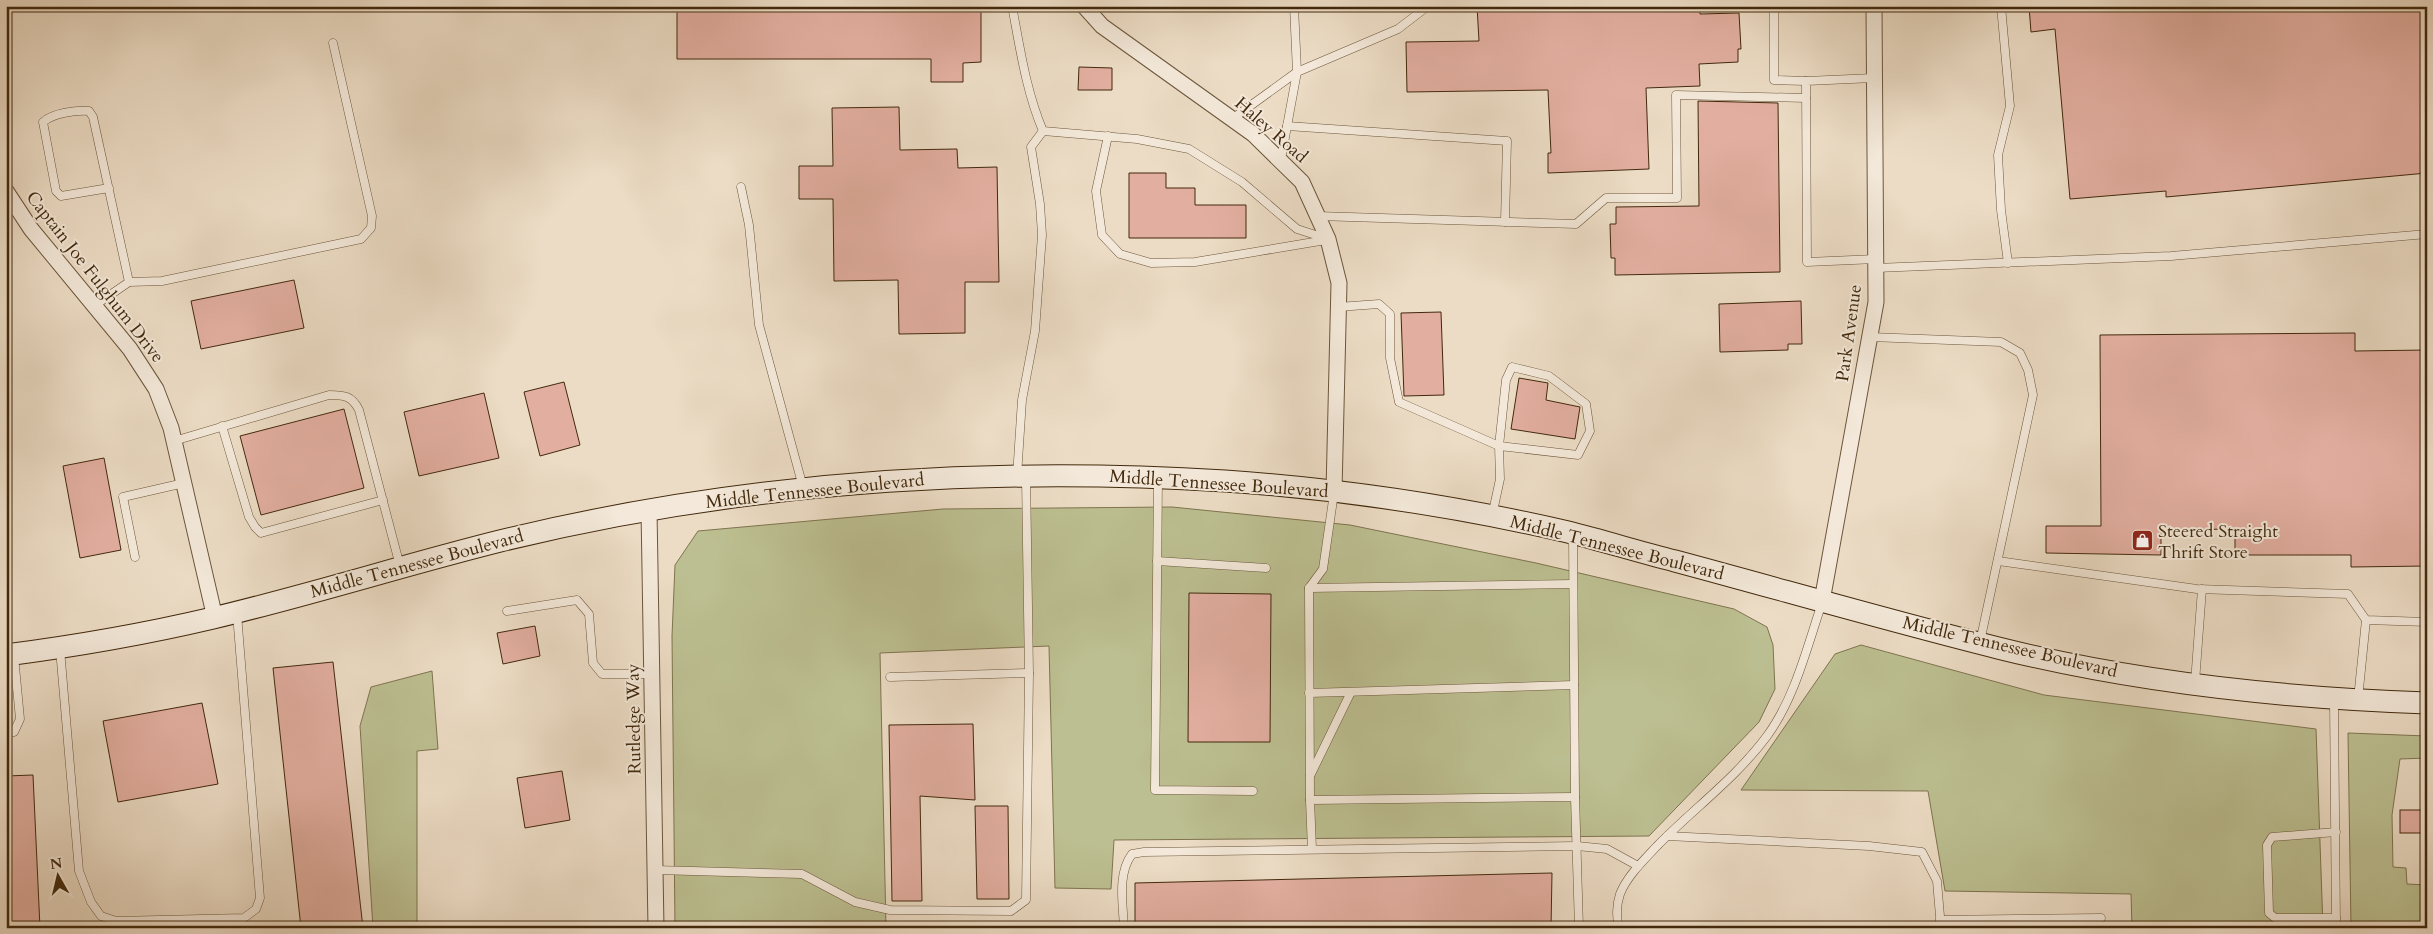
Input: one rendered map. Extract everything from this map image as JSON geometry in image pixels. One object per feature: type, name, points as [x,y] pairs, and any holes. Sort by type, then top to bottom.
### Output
[{"type":"main road","name":"Middle Tennessee Boulevard","points":[[10,654],[60,648],[215,618],[502,541],[650,510],[804,488],[960,476],[1082,475],[1228,482],[1334,491],[1492,518],[1572,534],[1980,643],[2153,680],[2334,700],[2427,703]]},
{"type":"street","name":"Haley Road","points":[[1084,6],[1102,26],[1253,134],[1302,182],[1328,239],[1339,283],[1334,491]]},
{"type":"street","name":"Park Avenue","points":[[1822,601],[1876,302],[1874,6]]},
{"type":"street","name":"Captain Joe Fulghum Drive","points":[[6,191],[31,229],[130,349],[156,389],[174,440],[215,618]]},
{"type":"street","name":"Rutledge Way","points":[[650,510],[656,928]]},
{"type":"lane","points":[[1012,6],[1024,71],[1034,110],[1043,131]]},
{"type":"lane","points":[[1281,160],[1297,72],[1294,6]]},
{"type":"lane","points":[[1232,119],[1297,72],[1398,29],[1428,6]]},
{"type":"lane","points":[[1774,6],[1774,80],[1806,81],[1874,78]]},
{"type":"lane","points":[[2001,6],[2010,106],[1998,156],[2001,210],[2008,263]]},
{"type":"lane","points":[[94,306],[129,282],[162,281],[361,239],[371,228],[372,216],[333,43]]},
{"type":"lane","points":[[1806,81],[1807,262],[1876,264],[2008,263],[2171,256],[2427,234]]},
{"type":"lane","points":[[1317,216],[1576,224],[1606,198],[1677,198],[1676,95],[1806,98]]},
{"type":"lane","points":[[109,188],[68,197],[61,196],[56,191],[43,122],[47,118],[81,110],[89,111],[93,117],[109,188],[129,282]]},
{"type":"lane","points":[[1287,126],[1507,141],[1505,222]]},
{"type":"lane","points":[[1043,131],[1136,139],[1189,148],[1242,182],[1297,229],[1328,239]]},
{"type":"lane","points":[[655,870],[802,874],[855,902],[890,910],[1011,911],[1026,900],[1029,673],[1022,476],[1022,400],[1035,331],[1042,235],[1040,204],[1031,147],[1043,131]]},
{"type":"lane","points":[[1108,136],[1096,190],[1102,235],[1120,254],[1151,263],[1195,262],[1328,239]]},
{"type":"lane","points":[[741,187],[749,225],[759,324],[804,488]]},
{"type":"lane","points":[[1338,307],[1379,304],[1390,314],[1390,358],[1399,402],[1499,446],[1578,455],[1590,431],[1586,404],[1549,376],[1512,367],[1506,380],[1499,446],[1500,479],[1492,518]]},
{"type":"lane","points":[[1870,336],[2001,342],[2020,353],[2028,370],[2033,395],[1980,643]]},
{"type":"lane","points":[[174,440],[329,395],[345,395],[354,401],[359,410],[400,568]]},
{"type":"lane","points":[[222,426],[249,517],[254,528],[261,533],[383,500]]},
{"type":"lane","points":[[1158,478],[1154,790],[1253,792]]},
{"type":"lane","points":[[135,557],[123,497],[184,483]]},
{"type":"lane","points":[[1312,849],[1309,588],[1323,569],[1334,491]]},
{"type":"lane","points":[[1572,534],[1575,797],[1579,928]]},
{"type":"lane","points":[[1157,561],[1266,568]]},
{"type":"lane","points":[[1998,561],[2202,589],[2348,594],[2366,620],[2358,701]]},
{"type":"lane","points":[[1309,588],[1573,584]]},
{"type":"lane","points":[[2194,684],[2202,589]]},
{"type":"lane","points":[[507,611],[577,600],[589,614],[593,663],[602,674],[652,674]]},
{"type":"lane","points":[[1619,928],[1616,914],[1620,894],[1638,866],[1667,836],[1737,772],[1768,735],[1803,661],[1822,601]]},
{"type":"lane","points":[[60,648],[79,871],[91,902],[101,916],[116,921],[244,918],[256,909],[260,898],[236,612]]},
{"type":"lane","points":[[2366,620],[2427,622]]},
{"type":"lane","points":[[6,733],[14,732],[20,719],[10,654]]},
{"type":"lane","points":[[890,677],[1029,673]]},
{"type":"lane","points":[[1309,693],[1574,685]]},
{"type":"lane","points":[[1310,778],[1351,692]]},
{"type":"lane","points":[[2334,700],[2336,928]]},
{"type":"lane","points":[[1310,800],[1575,797]]},
{"type":"lane","points":[[2336,832],[2272,837],[2267,845],[2269,913],[2275,918],[2336,918]]},
{"type":"lane","points":[[1667,836],[1869,846],[1922,852],[1936,881],[1940,924],[2101,918]]},
{"type":"lane","points":[[1124,928],[1123,878],[1126,862],[1132,854],[1144,852],[1577,846],[1607,849],[1638,866]]},
{"type":"green space","points":[[1172,507],[1350,525],[1536,563],[1734,609],[1767,627],[1773,645],[1775,689],[1759,722],[1649,836],[1114,840],[1111,889],[1055,888],[1049,646],[880,653],[886,928],[675,928],[672,636],[675,565],[698,531],[943,509]]},
{"type":"green space","points":[[1861,645],[2044,695],[2316,729],[2323,928],[2132,928],[2131,894],[1945,891],[1928,791],[1741,790],[1835,654]]},
{"type":"green space","points":[[432,671],[438,749],[417,751],[417,928],[373,928],[360,726],[371,687]]},
{"type":"green space","points":[[2348,733],[2427,736],[2427,758],[2400,759],[2392,815],[2393,867],[2406,868],[2407,884],[2427,885],[2427,928],[2351,928]]},
{"type":"building","points":[[677,6],[981,6],[981,62],[963,63],[963,82],[931,82],[931,59],[677,59]]},
{"type":"building","points":[[1477,6],[1700,6],[1700,14],[1739,13],[1741,49],[1738,49],[1738,62],[1699,64],[1700,86],[1646,88],[1649,169],[1548,173],[1548,153],[1551,153],[1548,90],[1407,92],[1406,42],[1479,41]]},
{"type":"building","points":[[2029,6],[2427,6],[2427,173],[2166,197],[2166,191],[2070,199],[2055,29],[2031,32]]},
{"type":"building","points":[[1079,67],[1112,68],[1112,90],[1078,90]]},
{"type":"building","points":[[1698,101],[1778,103],[1780,272],[1615,275],[1615,258],[1611,258],[1610,224],[1616,224],[1616,207],[1699,206]]},
{"type":"building","points":[[899,107],[900,150],[957,149],[958,168],[997,167],[999,282],[965,282],[965,333],[899,334],[898,280],[834,281],[833,199],[799,199],[799,166],[833,166],[832,108]]},
{"type":"building","points":[[1129,173],[1166,173],[1166,188],[1195,188],[1195,205],[1246,205],[1246,238],[1129,238]]},
{"type":"building","points":[[294,280],[304,328],[201,349],[191,301]]},
{"type":"building","points":[[1801,301],[1802,344],[1788,344],[1788,350],[1720,352],[1719,304]]},
{"type":"building","points":[[1441,312],[1444,395],[1404,396],[1401,313]]},
{"type":"building","points":[[2355,333],[2355,351],[2427,350],[2427,566],[2351,567],[2351,555],[2235,555],[2235,529],[2161,530],[2161,555],[2046,553],[2046,526],[2101,526],[2100,335]]},
{"type":"building","points":[[1519,378],[1548,383],[1546,400],[1580,407],[1575,439],[1511,429]]},
{"type":"building","points":[[564,382],[580,445],[540,456],[524,392]]},
{"type":"building","points":[[484,393],[499,458],[419,476],[404,412]]},
{"type":"building","points":[[344,409],[364,488],[261,515],[240,436]]},
{"type":"building","points":[[104,458],[121,550],[80,558],[63,466]]},
{"type":"building","points":[[1189,593],[1271,594],[1270,742],[1188,742]]},
{"type":"building","points":[[535,626],[540,656],[503,664],[497,633]]},
{"type":"building","points":[[333,662],[363,928],[301,928],[273,668]]},
{"type":"building","points":[[202,703],[218,784],[118,802],[103,721]]},
{"type":"building","points":[[973,724],[975,800],[920,796],[922,901],[892,901],[889,725]]},
{"type":"building","points":[[562,771],[570,820],[525,828],[517,778]]},
{"type":"building","points":[[33,775],[40,928],[6,928],[6,776]]},
{"type":"building","points":[[975,806],[1008,806],[1009,899],[977,899]]},
{"type":"building","points":[[2400,810],[2427,810],[2427,833],[2400,833]]},
{"type":"building","points":[[1552,873],[1551,928],[1135,928],[1135,883]]},
{"type":"place","name":"Steered Straight Thrift Store","points":[[2142,541]]}]
